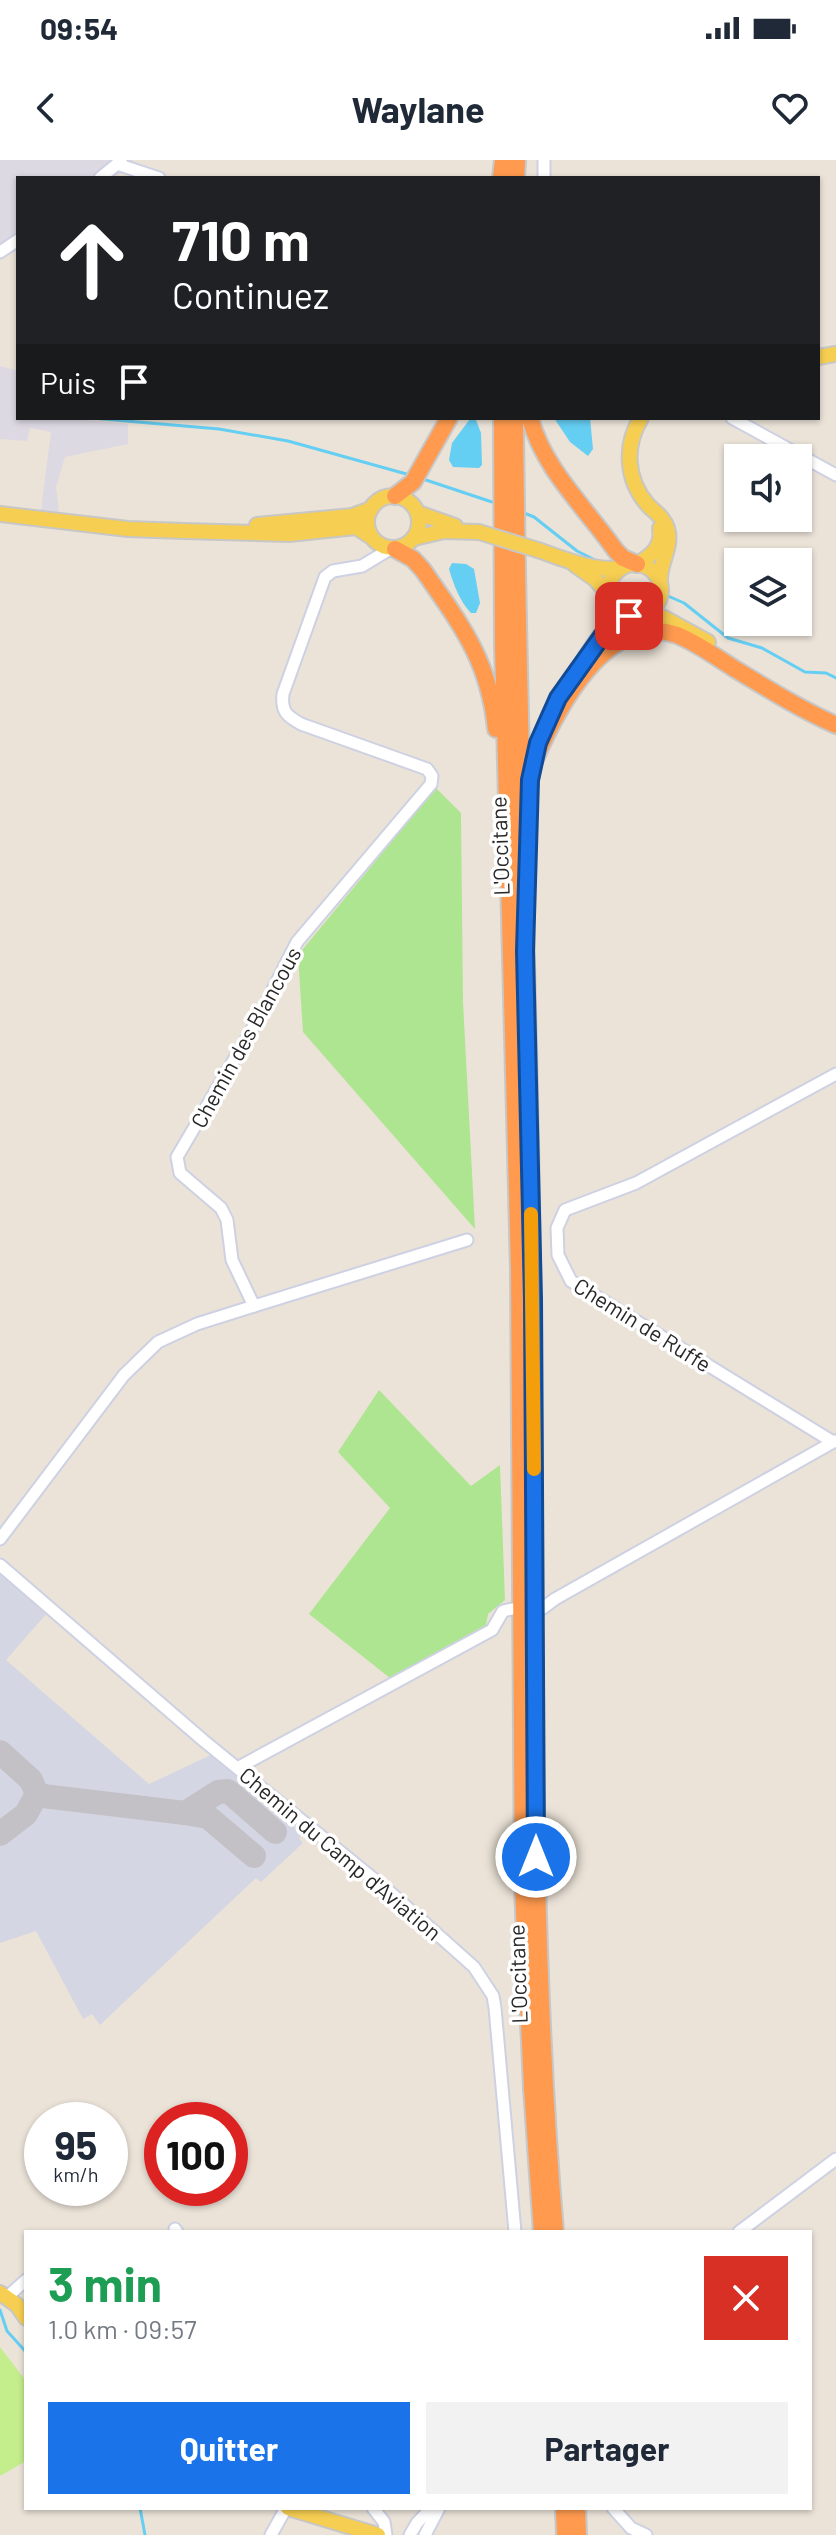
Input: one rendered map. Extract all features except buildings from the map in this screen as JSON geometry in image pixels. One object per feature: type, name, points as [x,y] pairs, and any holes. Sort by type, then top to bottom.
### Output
[{"type":"highway","points":[[395,496],[413,482],[448,420]]},
{"type":"highway","name":"L'Occitane","points":[[502,420],[503,645],[519,1269],[523,1888],[542,2230]]},
{"type":"highway","name":"L'Occitane","points":[[515,420],[516,644],[533,1299],[536,1887],[555,2230]]},
{"type":"highway","points":[[531,420],[537,440],[555,470],[629,566]]},
{"type":"highway","points":[[392,549],[413,559],[423,570],[468,637],[488,679],[494,711],[510,921]]},
{"type":"highway","points":[[525,951],[532,766],[546,722],[566,686],[610,625],[619,618],[629,616]]},
{"type":"highway","points":[[532,766],[551,724],[599,657],[621,640],[640,633],[677,635],[798,708],[836,723]]},
{"type":"highway","points":[[564,2510],[565,2535]]},
{"type":"highway","points":[[577,2510],[578,2535]]},
{"type":"main road","points":[[640,420],[631,438],[628,456],[630,472],[637,490],[662,517],[670,539],[654,609],[647,614]]},
{"type":"main road","points":[[0,514],[128,529],[289,534],[356,527],[375,542],[392,549],[402,547],[419,530],[418,513],[409,501],[395,496],[381,499],[371,509],[352,516],[216,531]]},
{"type":"main road","points":[[370,536],[367,522],[371,509]]},
{"type":"main road","points":[[609,595],[611,579],[651,555],[660,540],[661,529],[652,509]]},
{"type":"main road","points":[[418,513],[568,560],[607,569],[629,566],[651,569],[673,611],[709,643]]},
{"type":"main road","points":[[414,538],[444,531],[479,532]]},
{"type":"main road","points":[[568,560],[595,579],[616,609],[629,616],[647,614],[664,618],[836,723]]},
{"type":"main road","points":[[3,2295],[17,2305],[24,2315]]},
{"type":"main road","points":[[294,2510],[378,2535]]},
{"type":"street","points":[[102,176],[120,162],[154,176]]},
{"type":"street","points":[[736,420],[836,475]]},
{"type":"street","points":[[362,566],[369,555],[370,536]]},
{"type":"street","name":"Chemin des Blancous","points":[[254,1306],[232,1260],[227,1220],[221,1208],[180,1173],[177,1157],[258,1019],[297,942],[431,784],[427,769],[301,724],[287,716],[282,708],[283,694],[325,577],[333,571],[362,566],[392,549]]},
{"type":"street","name":"Chemin de Ruffe","points":[[543,1608],[834,1441],[571,1281],[558,1255],[557,1228],[565,1210],[572,1206],[636,1183],[836,1074]]},
{"type":"street","points":[[0,1539],[124,1375],[158,1342],[197,1324],[467,1240]]},
{"type":"street","name":"Chemin du Camp d'Aviation","points":[[0,1565],[204,1741],[391,1893],[474,1967],[486,1985],[495,2008],[515,2230]]},
{"type":"street","points":[[239,1767],[455,1652],[492,1630],[503,1611],[512,1609]]},
{"type":"street","points":[[742,2230],[836,2159]]},
{"type":"street","points":[[3,2295],[24,2281]]},
{"type":"street","points":[[271,2535],[286,2510]]},
{"type":"street","points":[[375,2510],[384,2522],[386,2535]]},
{"type":"street","points":[[410,2535],[429,2510]]},
{"type":"street","points":[[425,2535],[438,2510]]},
{"type":"street","points":[[615,2510],[631,2528],[646,2535]]},
{"type":"shaded area","points":[[0,160],[133,160],[117,176],[16,176],[16,249],[0,260]]},
{"type":"shaded area","points":[[0,366],[16,370],[16,420],[86,420],[128,424],[128,444],[65,457],[56,487],[59,512],[41,510],[51,432],[30,428],[27,441],[0,439]]},
{"type":"shaded area","points":[[0,1571],[48,1612],[6,1660],[149,1784],[211,1755],[306,1831],[299,1838],[303,1843],[261,1882],[256,1878],[100,2025],[92,2014],[83,2019],[36,1931],[0,1943]]},
{"type":"green space","points":[[436,788],[461,813],[463,1002],[475,1229],[303,1032],[298,955]]},
{"type":"green space","points":[[379,1390],[471,1486],[500,1465],[505,1600],[488,1614],[486,1625],[390,1678],[309,1614],[390,1508],[338,1452]]},
{"type":"green space","points":[[0,2347],[24,2378],[24,2462],[0,2476]]},
{"type":"water","points":[[469,420],[476,420],[481,433],[482,465],[479,468],[453,467],[449,460],[452,443]]},
{"type":"water","points":[[555,420],[590,420],[593,449],[588,456],[570,442]]},
{"type":"water","points":[[452,563],[466,564],[474,569],[480,603],[476,613],[471,613],[457,592],[449,569]]},
{"type":"waterway","points":[[114,420],[219,429],[288,441],[410,475]]},
{"type":"waterway","points":[[423,479],[492,502]]},
{"type":"waterway","points":[[524,513],[534,517],[577,551],[599,562]]},
{"type":"waterway","points":[[668,596],[684,603],[728,638],[762,648],[805,672],[826,673],[836,678]]},
{"type":"waterway","points":[[0,2310],[7,2331],[24,2350]]},
{"type":"waterway","points":[[140,2510],[145,2535]]},
{"type":"taxiway","points":[[0,1752],[31,1780],[37,1794],[26,1814],[0,1834]]},
{"type":"taxiway","points":[[37,1792],[43,1796],[185,1813],[218,1792],[228,1791],[275,1832]]},
{"type":"taxiway","points":[[185,1813],[208,1817],[254,1856]]},
{"type":"slow traffic","points":[[531,1214],[534,1469]]},
{"type":"route","points":[[536,1857],[533,1299],[525,951],[530,780],[538,743],[558,698],[610,625],[619,618],[629,616]]}]
